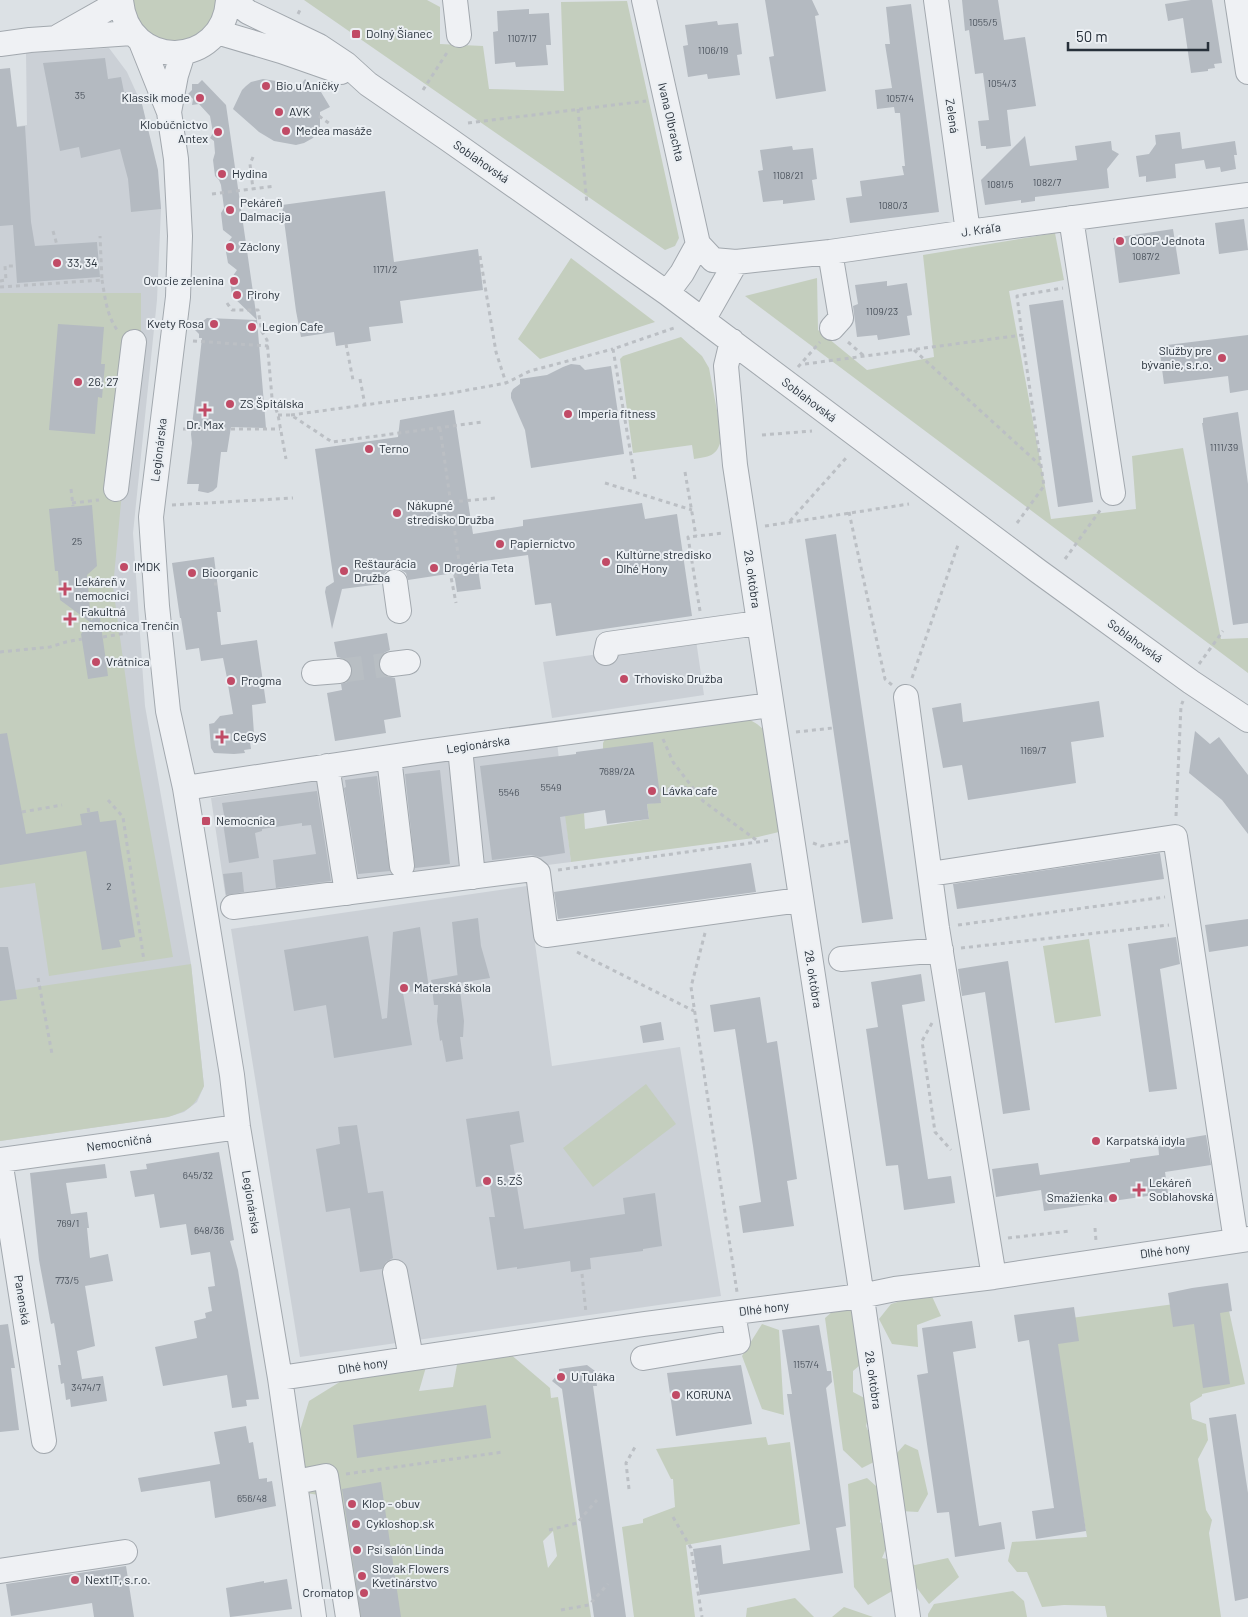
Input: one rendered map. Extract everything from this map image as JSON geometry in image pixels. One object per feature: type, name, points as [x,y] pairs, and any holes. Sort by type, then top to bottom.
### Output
[{"type":"street","points":[[0,44],[55,38],[137,38],[161,52],[183,53],[202,46],[217,32],[224,21],[228,0]]},
{"type":"street","name":"Soblahovská","points":[[233,0],[248,12],[319,46],[346,64],[368,84],[667,293],[1046,577],[1191,682],[1248,720]]},
{"type":"street","points":[[455,0],[459,35]]},
{"type":"street","name":"Ivana Olbrachta","points":[[644,0],[666,98],[716,255]]},
{"type":"street","name":"Zelená","points":[[936,0],[968,232]]},
{"type":"street","points":[[1236,0],[1248,72]]},
{"type":"street","points":[[55,38],[121,1]]},
{"type":"street","name":"Legionárska","points":[[121,1],[124,18],[137,38],[169,112],[176,159],[180,236],[178,297],[151,517],[157,606],[168,711],[185,788],[232,1075],[238,1127],[296,1482],[314,1617]]},
{"type":"street","name":"Soblahovská","points":[[217,32],[330,67],[368,84]]},
{"type":"street","name":"Legionárska","points":[[169,112],[176,75],[183,53]]},
{"type":"street","name":"J. Kráľa","points":[[716,255],[830,252],[1248,195]]},
{"type":"street","points":[[1071,218],[1083,285],[1113,493]]},
{"type":"street","points":[[830,252],[841,318],[832,328]]},
{"type":"street","points":[[667,293],[682,273],[716,255]]},
{"type":"street","points":[[702,320],[716,255]]},
{"type":"street","name":"28. októbra","points":[[732,341],[726,366],[735,465],[908,1617]]},
{"type":"street","points":[[109,494],[134,342]]},
{"type":"street","points":[[395,582],[400,611]]},
{"type":"street","points":[[606,653],[608,644],[758,623]]},
{"type":"street","points":[[314,674],[339,670]]},
{"type":"street","points":[[906,697],[939,939],[994,1277]]},
{"type":"street","name":"Legionárska","points":[[185,788],[327,766],[770,705]]},
{"type":"street","points":[[460,748],[473,877]]},
{"type":"street","points":[[389,758],[402,866]]},
{"type":"street","points":[[327,766],[347,893]]},
{"type":"street","points":[[930,874],[1175,837],[1242,1240]]},
{"type":"street","points":[[232,907],[533,869],[538,873],[546,936],[800,900]]},
{"type":"street","points":[[841,960],[939,939]]},
{"type":"street","name":"Nemocničná","points":[[0,1160],[238,1127]]},
{"type":"street","name":"Panenská","points":[[0,1160],[44,1442]]},
{"type":"street","name":"Dlhé hony","points":[[280,1378],[644,1324],[861,1296],[896,1289],[994,1277],[1242,1240]]},
{"type":"street","points":[[395,1272],[411,1358]]},
{"type":"street","points":[[643,1358],[738,1342],[737,1312]]},
{"type":"street","points":[[296,1482],[326,1476],[348,1617]]},
{"type":"street","points":[[0,1571],[124,1552]]},
{"type":"path","points":[[423,90],[459,35]]},
{"type":"path","points":[[468,123],[666,98]]},
{"type":"path","points":[[578,109],[587,204]]},
{"type":"path","points":[[318,116],[330,124]]},
{"type":"path","points":[[252,157],[250,164],[253,189]]},
{"type":"path","points":[[212,194],[274,186]]},
{"type":"path","points":[[53,231],[57,245]]},
{"type":"path","points":[[100,236],[100,260],[106,302],[116,329],[134,342]]},
{"type":"path","points":[[480,256],[496,352],[506,383]]},
{"type":"path","points":[[0,281],[6,280],[5,266],[16,266]]},
{"type":"path","points":[[0,287],[102,280]]},
{"type":"path","points":[[1017,523],[1044,486],[1017,296],[1083,285]]},
{"type":"path","points":[[227,303],[232,310],[258,310],[262,332],[267,340],[272,398],[278,415],[286,458]]},
{"type":"path","points":[[278,415],[365,405],[506,383],[530,371],[613,349],[674,328]]},
{"type":"path","points":[[805,364],[1022,335]]},
{"type":"path","points":[[186,341],[268,346]]},
{"type":"path","points":[[346,344],[353,380]]},
{"type":"path","points":[[613,349],[635,479]]},
{"type":"path","points":[[913,350],[1041,466]]},
{"type":"path","points":[[360,379],[365,405]]},
{"type":"path","points":[[291,415],[332,442],[482,422]]},
{"type":"path","points":[[440,428],[461,575],[451,578],[456,603]]},
{"type":"path","points":[[178,429],[280,429]]},
{"type":"path","points":[[762,435],[812,431]]},
{"type":"path","points":[[789,522],[846,458]]},
{"type":"path","points":[[685,472],[696,536]]},
{"type":"path","points":[[605,483],[692,510]]},
{"type":"path","points":[[72,489],[73,505],[109,494]]},
{"type":"path","points":[[1065,559],[1113,493]]},
{"type":"path","points":[[171,505],[293,498]]},
{"type":"path","points":[[451,502],[496,498]]},
{"type":"path","points":[[770,524],[908,504]]},
{"type":"path","points":[[849,512],[885,679],[906,697],[959,542]]},
{"type":"path","points":[[703,632],[688,537],[724,532]]},
{"type":"path","points":[[1196,671],[1200,662],[1223,630]]},
{"type":"path","points":[[103,637],[127,633]]},
{"type":"path","points":[[0,652],[50,647],[82,640]]},
{"type":"path","points":[[1175,837],[1181,706]]},
{"type":"path","points":[[787,733],[833,728]]},
{"type":"path","points":[[662,736],[673,762],[691,787],[712,809],[759,842]]},
{"type":"path","points":[[659,790],[691,787]]},
{"type":"path","points":[[108,800],[124,817],[144,961]]},
{"type":"path","points":[[22,812],[62,805]]},
{"type":"path","points":[[88,808],[89,812]]},
{"type":"path","points":[[538,873],[791,837],[821,846],[850,841]]},
{"type":"path","points":[[939,939],[1184,895]]},
{"type":"path","points":[[711,912],[691,988],[737,1312]]},
{"type":"path","points":[[939,939],[1188,923]]},
{"type":"path","points":[[546,936],[694,1012]]},
{"type":"path","points":[[38,978],[52,1054]]},
{"type":"path","points":[[948,994],[922,1041],[936,1132],[954,1153]]},
{"type":"path","points":[[987,1240],[1070,1231]]},
{"type":"path","points":[[582,1274],[586,1311]]},
{"type":"path","points":[[629,1489],[626,1463],[636,1447]]},
{"type":"path","points":[[326,1476],[504,1452]]},
{"type":"path","points":[[549,1530],[577,1523],[597,1500]]},
{"type":"path","points":[[672,1517],[691,1548],[702,1617]]},
{"type":"path","points":[[561,1610],[589,1606],[608,1584]]},
{"type":"shaded area","name":"Fakultná nemocnica Trenčín","points":[[109,48],[127,72],[142,105],[158,179],[161,209],[157,300],[133,533],[145,706],[191,964],[204,1086],[197,1102],[184,1112],[168,1117],[0,1141],[0,129],[27,125],[26,53]]},
{"type":"shaded area","name":"Trhovisko Družba","points":[[696,640],[704,695],[552,718],[543,662]]},
{"type":"shaded area","points":[[557,742],[571,862],[227,906],[211,798]]},
{"type":"shaded area","name":"5. ZŠ","points":[[527,886],[552,1066],[680,1047],[721,1296],[300,1357],[231,929]]},
{"type":"green space","points":[[131,0],[216,0],[213,15],[205,28],[187,41],[164,42],[139,26]]},
{"type":"green space","points":[[304,0],[427,0],[440,7],[440,44],[483,46],[489,89],[564,91],[561,2],[627,1],[679,238],[675,246],[665,250]]},
{"type":"green space","points":[[1055,233],[1064,280],[1009,291],[1051,519],[1136,509],[1132,456],[1183,448],[1221,639],[1248,638],[1248,673],[745,296],[817,278],[818,330],[867,370],[934,357],[923,255]]},
{"type":"green space","points":[[571,258],[655,322],[540,359],[518,339]]},
{"type":"green space","points":[[0,293],[141,293],[141,357],[124,471],[113,587],[135,746],[173,957],[49,976],[35,883],[0,888]]},
{"type":"green space","points":[[681,337],[702,356],[709,368],[722,437],[718,448],[713,454],[694,459],[692,445],[633,453],[620,359],[623,356]]},
{"type":"green space","points":[[745,717],[763,729],[779,832],[754,838],[571,862],[565,815],[584,813],[585,829],[649,819],[647,804],[661,802],[603,749],[605,739]]},
{"type":"green space","points":[[1089,939],[1101,1016],[1055,1023],[1043,946]]},
{"type":"green space","points":[[191,964],[204,1086],[190,1107],[168,1117],[0,1141],[0,1001],[17,999],[15,990]]},
{"type":"green space","points":[[646,1084],[676,1124],[593,1187],[563,1148]]},
{"type":"green space","points":[[930,1292],[941,1316],[917,1325],[918,1347],[892,1344],[879,1319],[891,1304]]},
{"type":"green space","points":[[1226,1297],[1245,1384],[1202,1394],[1202,1396],[1190,1403],[1192,1419],[1206,1424],[1208,1440],[1198,1459],[1206,1510],[1212,1520],[1209,1533],[1221,1617],[1107,1617],[1105,1606],[1064,1605],[1042,1607],[1027,1572],[1017,1572],[1008,1561],[1012,1542],[1087,1537],[1049,1321]]},
{"type":"green space","points":[[839,1306],[859,1309],[866,1360],[853,1371],[853,1392],[872,1402],[866,1426],[880,1459],[862,1468],[843,1450],[825,1318]]},
{"type":"green space","points":[[762,1324],[779,1330],[784,1415],[762,1409],[742,1356]]},
{"type":"green space","points":[[461,1342],[509,1353],[550,1388],[551,1398],[558,1397],[591,1617],[360,1617],[337,1487],[334,1497],[305,1493],[294,1450],[309,1401],[385,1354],[426,1367],[419,1391],[453,1387]],"holes":[[[553,1531],[557,1556],[548,1568],[543,1541]]]},
{"type":"green space","points":[[766,1437],[768,1445],[790,1442],[800,1524],[686,1545],[695,1617],[634,1617],[622,1527],[643,1523],[643,1519],[675,1507],[673,1479],[671,1479],[656,1449]]},
{"type":"green space","points":[[905,1444],[918,1450],[928,1494],[918,1512],[900,1511],[896,1454]]},
{"type":"green space","points":[[867,1478],[886,1495],[880,1522],[893,1532],[882,1558],[915,1565],[948,1558],[959,1577],[929,1604],[911,1580],[868,1605],[854,1587],[848,1484]]},
{"type":"green space","points":[[1013,1591],[1024,1601],[1027,1617],[928,1617],[934,1604]]},
{"type":"green space","points":[[795,1598],[814,1617],[746,1617],[747,1608]]},
{"type":"green space","points":[[844,1607],[873,1617],[832,1617]]},
{"type":"building","points":[[765,0],[812,0],[819,15],[815,16],[826,91],[776,99],[769,57],[774,56]]},
{"type":"building","points":[[962,0],[998,0],[1004,40],[1025,37],[1036,106],[1007,110],[1011,146],[986,149],[986,146],[981,146],[978,121],[989,120],[983,73],[975,74],[969,30],[965,31]]},
{"type":"building","points":[[1191,0],[1212,0],[1222,63],[1214,64],[1215,68],[1208,69],[1208,71],[1191,73],[1183,18],[1168,21],[1165,4]]},
{"type":"building","points":[[911,4],[939,212],[850,223],[846,198],[862,196],[860,181],[904,175],[902,166],[905,166],[900,113],[895,113],[894,107],[877,109],[875,90],[892,88],[885,44],[890,44],[886,7]]},
{"type":"building","points":[[529,9],[529,14],[549,13],[551,45],[546,45],[548,65],[516,67],[515,62],[495,64],[493,32],[498,31],[497,11]]},
{"type":"building","points":[[717,21],[718,25],[738,23],[742,54],[737,55],[740,75],[708,79],[707,74],[688,77],[683,46],[688,45],[685,25]]},
{"type":"building","points":[[105,58],[108,79],[121,77],[124,92],[137,94],[141,100],[158,170],[161,209],[131,212],[128,179],[120,149],[81,158],[79,147],[60,151],[43,63]]},
{"type":"building","points":[[10,68],[17,127],[25,126],[31,222],[35,246],[97,242],[100,277],[17,283],[13,225],[0,226],[0,69]]},
{"type":"building","name":"AVK","points":[[263,79],[276,81],[298,89],[305,79],[321,92],[330,107],[320,112],[320,127],[313,138],[296,145],[274,141],[259,132],[233,109],[242,90],[251,82]]},
{"type":"building","points":[[202,80],[226,105],[257,320],[232,296],[230,280],[237,270],[228,263],[225,246],[232,237],[223,230],[221,213],[224,208],[221,185],[215,176],[213,160],[215,153],[214,141],[210,138],[213,133],[210,116],[199,104],[192,105],[193,99],[188,94],[192,90],[192,84],[198,84]]},
{"type":"building","points":[[1180,132],[1182,149],[1235,141],[1236,169],[1221,172],[1220,167],[1206,169],[1204,160],[1175,164],[1176,178],[1146,182],[1146,176],[1139,177],[1136,156],[1149,154],[1156,144],[1155,135]]},
{"type":"building","points":[[1025,136],[1030,166],[1077,160],[1075,146],[1111,141],[1112,150],[1119,154],[1107,169],[1109,188],[1035,197],[1035,201],[1021,203],[1021,200],[985,205],[981,180]]},
{"type":"building","points":[[792,146],[793,150],[813,148],[817,179],[812,180],[815,200],[783,204],[783,200],[763,202],[758,171],[763,170],[760,150]]},
{"type":"building","points":[[385,191],[394,262],[478,249],[483,290],[400,301],[403,323],[369,327],[371,341],[336,346],[334,332],[301,337],[282,205]]},
{"type":"building","points":[[1244,219],[1248,250],[1219,254],[1215,223]]},
{"type":"building","points":[[1173,229],[1180,274],[1119,283],[1113,238]]},
{"type":"building","points":[[887,281],[887,286],[907,283],[912,315],[907,316],[910,335],[878,340],[877,335],[857,337],[853,306],[858,304],[855,285]]},
{"type":"building","points":[[1063,300],[1093,502],[1058,507],[1029,305]]},
{"type":"building","points":[[207,318],[257,320],[266,428],[231,427],[227,452],[221,452],[217,487],[208,493],[198,491],[199,484],[187,484],[202,338],[199,338],[199,334],[195,330],[199,326],[199,321]]},
{"type":"building","name":"26, 27","points":[[58,324],[104,327],[101,364],[105,364],[102,398],[98,397],[95,434],[49,430]]},
{"type":"building","points":[[1248,335],[1248,390],[1230,393],[1228,376],[1164,384],[1159,346]]},
{"type":"building","name":"Imperia fitness","points":[[571,364],[580,365],[585,370],[611,366],[624,454],[531,468],[525,430],[511,398],[511,393],[520,384],[520,379],[547,375]]},
{"type":"building","points":[[454,410],[473,534],[523,526],[523,520],[642,503],[645,519],[677,514],[692,616],[556,636],[551,603],[535,605],[528,555],[477,562],[481,589],[457,592],[454,573],[408,580],[406,573],[401,570],[393,569],[386,571],[381,584],[342,589],[332,629],[325,592],[326,587],[334,582],[315,449],[398,437],[400,420]]},
{"type":"building","points":[[1238,412],[1248,484],[1248,623],[1233,625],[1202,423],[1203,418]]},
{"type":"building","points":[[92,505],[97,566],[87,575],[91,621],[99,611],[108,676],[88,679],[81,634],[90,622],[60,600],[49,509]]},
{"type":"building","points":[[836,534],[893,919],[862,923],[805,539]]},
{"type":"building","points":[[214,557],[221,612],[217,612],[221,645],[257,640],[266,703],[252,705],[254,734],[249,735],[251,749],[244,750],[245,753],[214,753],[211,748],[209,724],[214,723],[220,716],[233,714],[228,685],[226,685],[227,678],[223,658],[201,661],[199,648],[186,650],[180,618],[172,563]]},
{"type":"building","points":[[387,633],[390,650],[380,658],[378,666],[381,673],[395,678],[401,717],[384,720],[386,733],[335,741],[327,693],[342,690],[341,684],[347,682],[353,670],[351,664],[345,659],[337,657],[334,642]]},
{"type":"building","points":[[1099,701],[1104,737],[1071,742],[1076,783],[968,800],[962,765],[943,768],[932,708],[961,703],[963,722]]},
{"type":"building","points":[[1195,731],[1210,744],[1219,737],[1248,775],[1248,834],[1222,800],[1189,773]]},
{"type":"building","points":[[7,733],[26,834],[82,825],[80,814],[98,811],[100,822],[116,820],[135,937],[119,940],[121,947],[102,950],[86,851],[0,865],[0,734]]},
{"type":"building","points":[[653,742],[661,803],[647,804],[649,819],[607,824],[605,810],[560,817],[565,853],[540,857],[531,855],[492,860],[480,766]]},
{"type":"building","points":[[440,770],[450,864],[415,868],[405,774]]},
{"type":"building","points":[[377,776],[390,871],[358,874],[344,788],[346,787],[345,780]]},
{"type":"building","points":[[317,791],[331,881],[276,888],[273,860],[316,854],[311,825],[302,826],[302,823],[262,829],[262,831],[255,833],[259,858],[229,863],[222,816],[224,815],[222,803]]},
{"type":"building","points":[[1160,853],[1164,879],[957,909],[953,884]]},
{"type":"building","points":[[751,863],[756,892],[558,919],[554,892]]},
{"type":"building","points":[[242,872],[244,892],[226,895],[223,874]]},
{"type":"building","points":[[478,918],[481,946],[490,978],[459,983],[464,1021],[463,1037],[460,1037],[463,1059],[446,1062],[437,1021],[438,1005],[434,1005],[431,980],[457,975],[452,922]]},
{"type":"building","points":[[1248,919],[1248,946],[1209,952],[1205,925]]},
{"type":"building","name":"Materská škola","points":[[420,927],[429,988],[403,993],[412,1045],[334,1058],[326,1005],[294,1011],[284,950],[368,936],[382,1019],[387,1018],[393,932]]},
{"type":"building","points":[[1176,937],[1180,964],[1160,969],[1177,1089],[1149,1092],[1128,944]]},
{"type":"building","points":[[0,947],[8,947],[17,999],[0,1001]]},
{"type":"building","points":[[1008,961],[1030,1110],[1003,1114],[985,992],[962,996],[958,969]]},
{"type":"building","points":[[921,974],[925,1001],[902,1005],[928,1179],[951,1176],[955,1203],[904,1210],[898,1165],[886,1166],[866,1029],[878,1027],[871,982]]},
{"type":"building","points":[[760,997],[767,1043],[777,1041],[797,1179],[787,1181],[794,1226],[743,1233],[739,1206],[761,1202],[753,1146],[735,1029],[714,1032],[710,1005]]},
{"type":"building","points":[[661,1022],[664,1040],[643,1043],[640,1026]]},
{"type":"building","points":[[519,1111],[524,1142],[510,1145],[524,1229],[625,1214],[623,1198],[655,1193],[662,1246],[643,1249],[643,1251],[590,1258],[591,1269],[571,1272],[570,1261],[497,1270],[489,1217],[495,1217],[490,1185],[476,1187],[466,1119]]},
{"type":"building","points":[[357,1125],[368,1193],[383,1191],[393,1258],[386,1262],[382,1269],[360,1272],[350,1208],[326,1212],[316,1149],[340,1144],[338,1127]]},
{"type":"building","points":[[1206,1135],[1211,1165],[1165,1172],[1168,1193],[1044,1211],[1041,1190],[996,1197],[992,1169],[1038,1163],[1040,1175],[1130,1162],[1130,1159],[1159,1155],[1158,1143]]},
{"type":"building","points":[[219,1152],[234,1240],[230,1241],[238,1270],[259,1399],[246,1400],[247,1406],[232,1408],[227,1375],[163,1386],[155,1347],[197,1338],[194,1321],[206,1318],[205,1313],[212,1311],[208,1287],[215,1286],[210,1252],[191,1255],[186,1224],[160,1228],[154,1194],[135,1197],[130,1171],[147,1169],[146,1164]]},
{"type":"building","points":[[105,1164],[107,1178],[66,1183],[71,1214],[87,1212],[90,1258],[108,1254],[113,1281],[85,1286],[95,1346],[77,1351],[82,1379],[103,1376],[107,1401],[71,1407],[70,1399],[66,1400],[64,1383],[61,1384],[58,1365],[61,1365],[54,1323],[51,1324],[39,1260],[30,1173]]},
{"type":"building","points":[[1228,1283],[1232,1311],[1220,1313],[1230,1384],[1203,1388],[1194,1324],[1173,1327],[1168,1293]]},
{"type":"building","points":[[1074,1307],[1079,1341],[1058,1344],[1086,1531],[1036,1539],[1032,1511],[1054,1508],[1029,1340],[1018,1342],[1014,1315]]},
{"type":"building","points":[[972,1321],[976,1348],[953,1352],[979,1526],[1001,1522],[1005,1549],[955,1557],[949,1512],[937,1513],[917,1375],[928,1373],[922,1328]]},
{"type":"building","points":[[8,1324],[15,1368],[11,1368],[19,1430],[0,1432],[0,1325]]},
{"type":"building","points":[[819,1325],[827,1371],[831,1371],[832,1382],[826,1388],[846,1526],[836,1528],[843,1573],[700,1595],[693,1549],[721,1545],[723,1564],[810,1550],[787,1394],[792,1394],[782,1330]]},
{"type":"building","points":[[587,1365],[595,1371],[597,1386],[593,1386],[626,1617],[594,1617],[562,1389],[552,1381],[559,1373],[559,1369]]},
{"type":"building","points":[[741,1365],[752,1424],[676,1436],[667,1373]]},
{"type":"building","points":[[486,1405],[491,1438],[357,1458],[353,1425]]},
{"type":"building","points":[[1236,1414],[1248,1493],[1248,1598],[1235,1601],[1209,1418]]},
{"type":"building","points":[[246,1426],[249,1443],[253,1442],[259,1479],[267,1478],[267,1482],[272,1481],[276,1506],[215,1518],[210,1481],[141,1492],[138,1478],[220,1464],[214,1432]]},
{"type":"building","points":[[381,1482],[401,1617],[361,1617],[342,1489]]},
{"type":"building","points":[[126,1566],[134,1617],[94,1617],[92,1603],[11,1616],[6,1584]]},
{"type":"building","points":[[287,1579],[292,1609],[230,1617],[226,1588]]},
{"type":"tunnel","points":[[339,671],[392,664]]},
{"type":"place","name":"Dolný Šianec","points":[[356,34]]},
{"type":"place","name":"Bio u Aničky","points":[[266,86]]},
{"type":"place","name":"Klassik mode","points":[[200,98]]},
{"type":"place","name":"AVK","points":[[279,112]]},
{"type":"place","name":"Medea masáže","points":[[286,131]]},
{"type":"place","name":"Klobúčnictvo Antex","points":[[218,132]]},
{"type":"place","name":"Hydina","points":[[222,174]]},
{"type":"place","name":"Pekáreň Dalmacija","points":[[230,210]]},
{"type":"place","name":"COOP Jednota","points":[[1120,241]]},
{"type":"place","name":"Záclony","points":[[230,247]]},
{"type":"place","name":"33, 34","points":[[57,263]]},
{"type":"place","name":"Ovocie zelenina","points":[[234,281]]},
{"type":"place","name":"Pirohy","points":[[237,295]]},
{"type":"place","name":"Kvety Rosa","points":[[214,324]]},
{"type":"place","name":"Legion Cafe","points":[[252,327]]},
{"type":"place","name":"Služby pre bývanie, s.r.o.","points":[[1222,358]]},
{"type":"place","name":"26, 27","points":[[78,382]]},
{"type":"place","name":"ZS Špitálska","points":[[230,404]]},
{"type":"place","name":"Dr. Max","points":[[205,410]]},
{"type":"place","name":"Imperia fitness","points":[[568,414]]},
{"type":"place","name":"Terno","points":[[369,449]]},
{"type":"place","name":"Nákupné stredisko Družba","points":[[397,513]]},
{"type":"place","name":"Papierníctvo","points":[[500,544]]},
{"type":"place","name":"Kultúrne stredisko Dlhé Hony","points":[[606,562]]},
{"type":"place","name":"IMDK","points":[[124,567]]},
{"type":"place","name":"Drogéria Teta","points":[[434,568]]},
{"type":"place","name":"Reštaurácia Družba","points":[[344,571]]},
{"type":"place","name":"Bioorganic","points":[[192,573]]},
{"type":"place","name":"Lekáreň v nemocnici","points":[[65,589]]},
{"type":"place","name":"Fakultná nemocnica Trenčín","points":[[70,619]]},
{"type":"place","name":"Vrátnica","points":[[96,662]]},
{"type":"place","name":"Trhovisko Družba","points":[[624,679]]},
{"type":"place","name":"Progma","points":[[231,681]]},
{"type":"place","name":"CeGyS","points":[[222,737]]},
{"type":"place","name":"Lávka cafe","points":[[652,791]]},
{"type":"place","name":"Nemocnica","points":[[206,821]]},
{"type":"place","name":"Materská škola","points":[[404,988]]},
{"type":"place","name":"Karpatská idyla","points":[[1096,1141]]},
{"type":"place","name":"5. ZŠ","points":[[487,1181]]},
{"type":"place","name":"Lekáreň Soblahovská","points":[[1139,1190]]},
{"type":"place","name":"Smažienka","points":[[1113,1198]]},
{"type":"place","name":"U Tuláka","points":[[561,1377]]},
{"type":"place","name":"KORUNA","points":[[676,1395]]},
{"type":"place","name":"Klop - obuv","points":[[352,1504]]},
{"type":"place","name":"Cykloshop.sk","points":[[356,1524]]},
{"type":"place","name":"Psí salón Linda","points":[[357,1550]]},
{"type":"place","name":"Slovak Flowers Kvetinárstvo","points":[[362,1576]]},
{"type":"place","name":"NextIT, s.r.o.","points":[[75,1580]]},
{"type":"place","name":"Cromatop","points":[[364,1593]]}]
